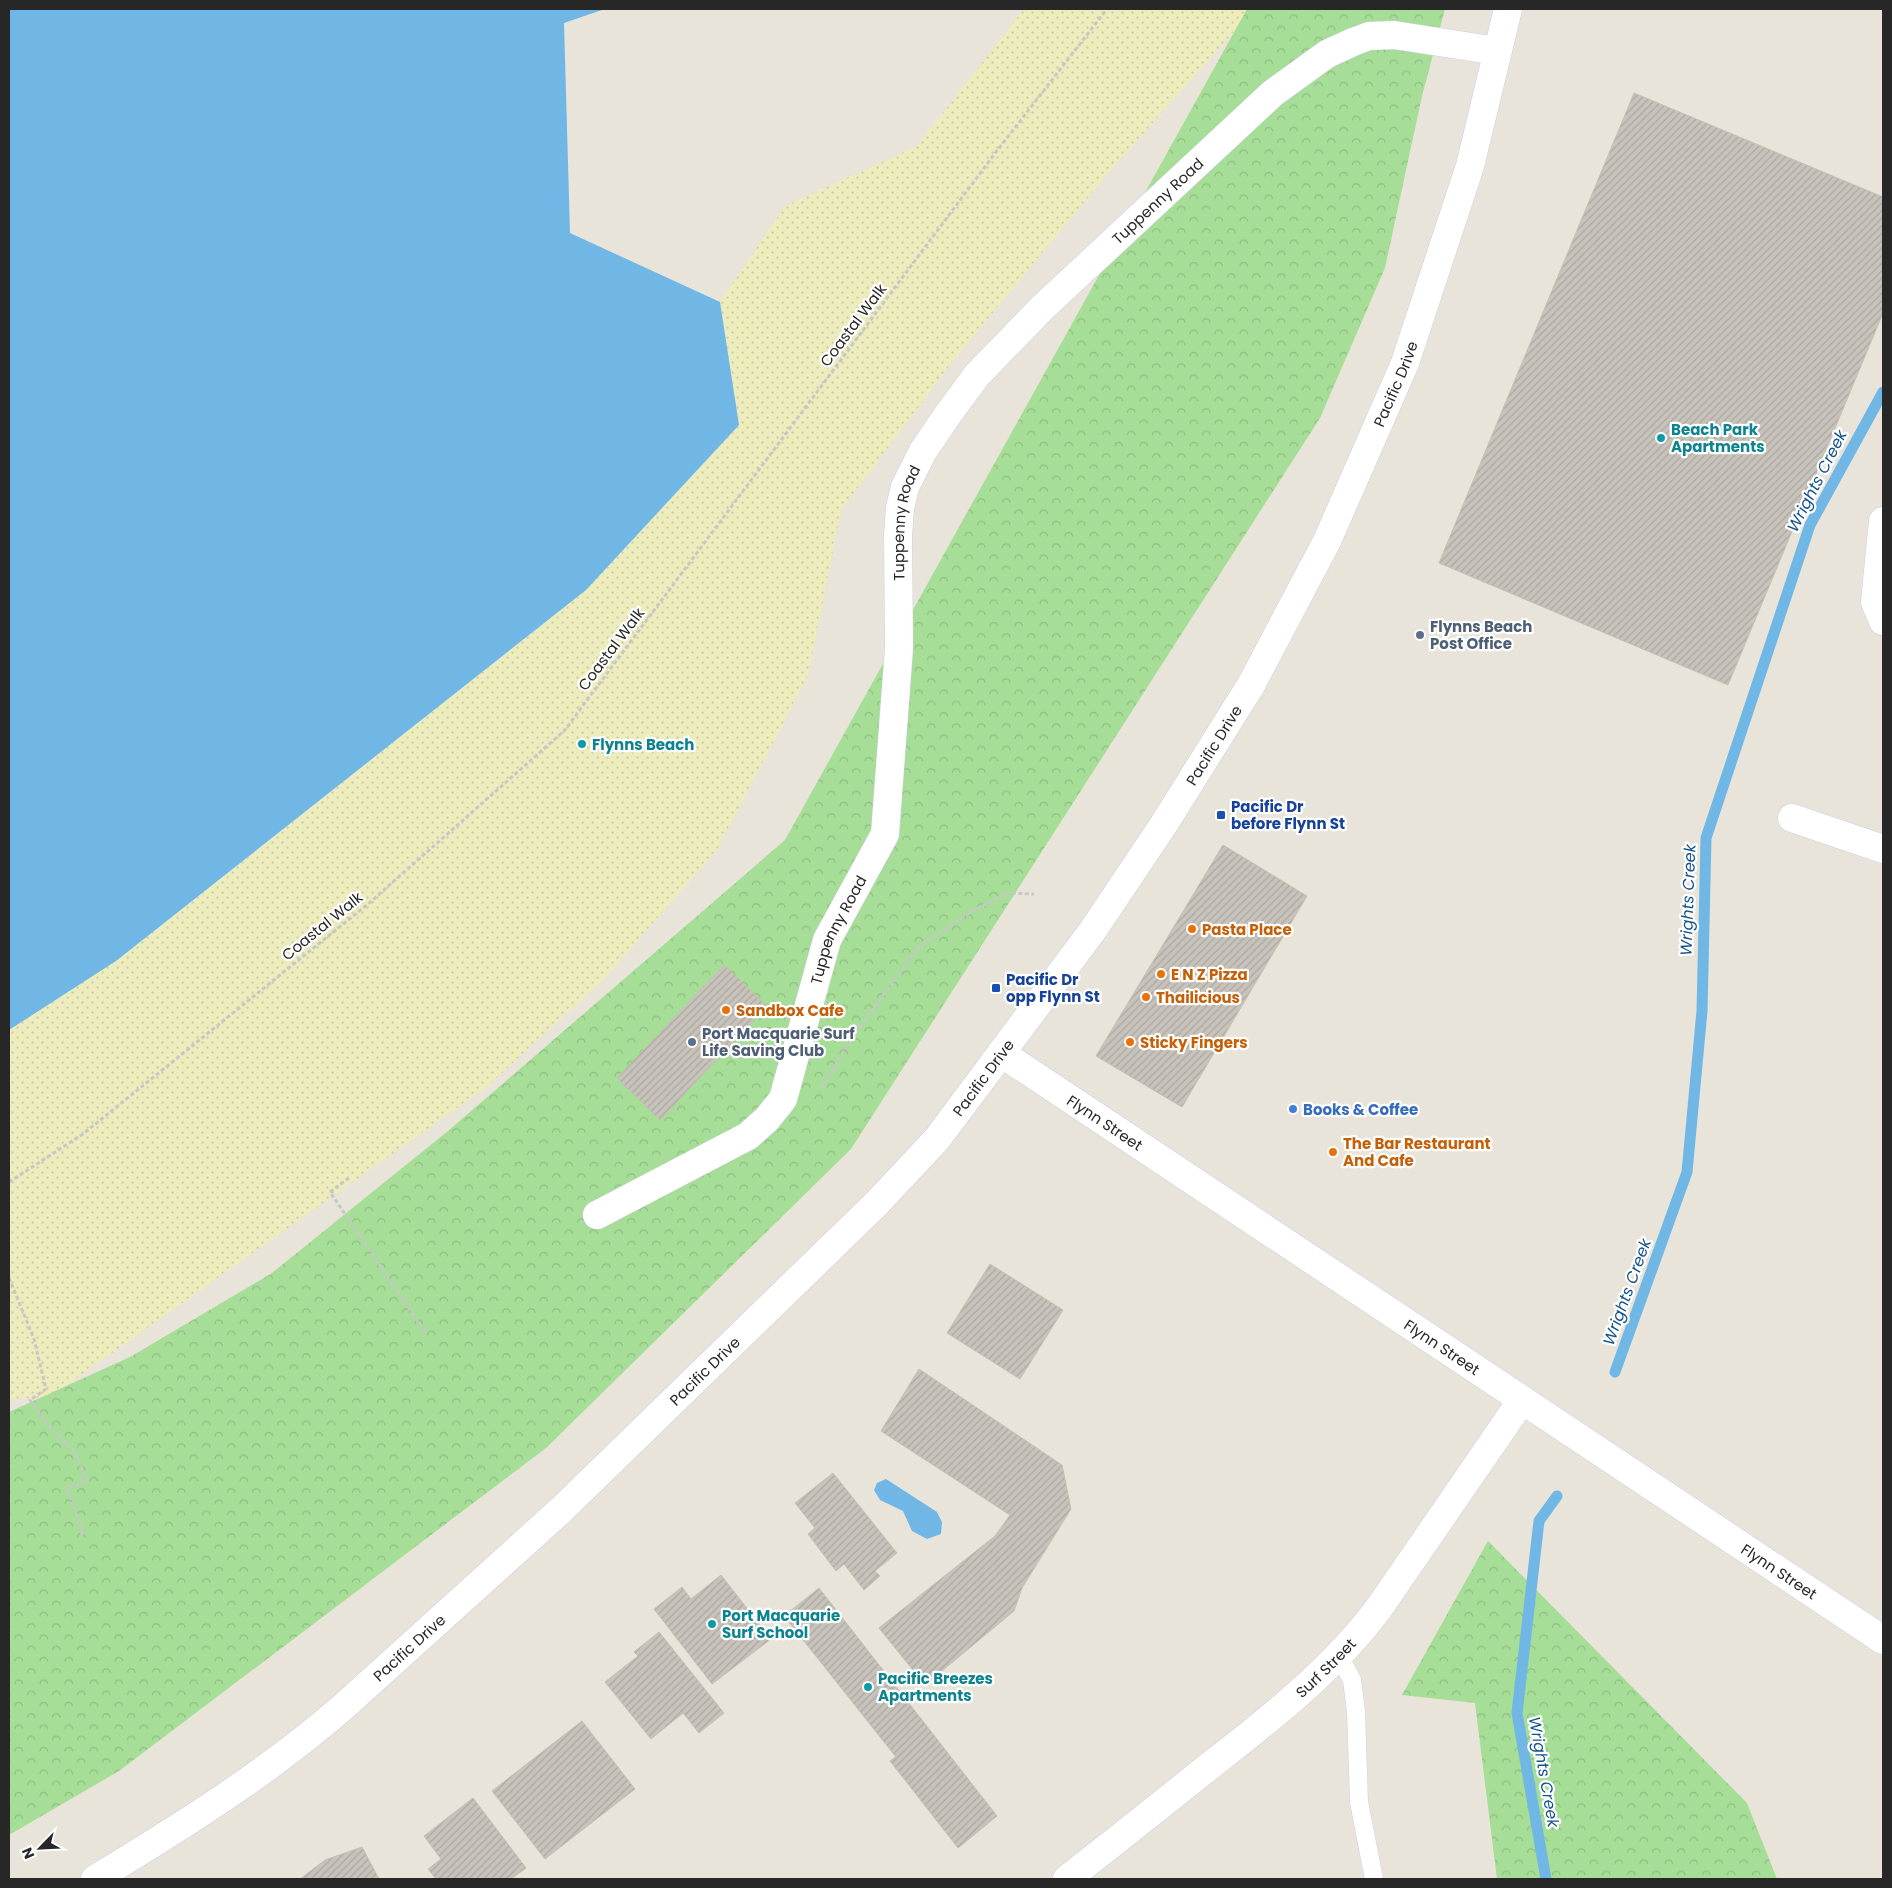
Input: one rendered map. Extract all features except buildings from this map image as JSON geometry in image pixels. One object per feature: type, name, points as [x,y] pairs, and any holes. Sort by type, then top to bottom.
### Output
[{"type":"street","name":"Pacific Drive","points":[[95,1879],[199,1815],[315,1731],[546,1523],[877,1203],[937,1139],[1093,930],[1164,824],[1251,686],[1327,541],[1405,363],[1470,166],[1508,9]]},
{"type":"street","name":"Tuppenny Road","points":[[597,1215],[748,1136],[767,1119],[784,1099],[827,940],[884,834],[899,648],[898,536],[900,508],[905,486],[923,452],[948,413],[977,375],[1042,308],[1273,93],[1327,54],[1369,36],[1394,35],[1497,51]]},
{"type":"street","points":[[1883,521],[1875,602],[1883,621]]},
{"type":"street","points":[[1792,818],[1883,849]]},
{"type":"street","name":"Flynn Street","points":[[1001,1053],[1883,1640]]},
{"type":"street","name":"Surf Street","points":[[1067,1879],[1277,1714],[1360,1634],[1380,1608],[1522,1400]]},
{"type":"lane","points":[[1339,1656],[1352,1680],[1356,1711],[1359,1802],[1374,1879]]},
{"type":"path","name":"Coastal Walk","points":[[9,1182],[83,1134],[368,904],[564,731],[993,156],[1107,9]]},
{"type":"path","points":[[820,1091],[853,1036],[920,947],[972,910],[1008,893],[1034,894]]},
{"type":"path","points":[[349,1178],[330,1192],[426,1334]]},
{"type":"path","points":[[9,1278],[34,1339],[46,1389],[30,1400],[47,1425],[75,1452],[87,1481],[67,1488],[80,1523],[82,1536]]},
{"type":"sand","name":"Flynns Beach","points":[[1024,9],[1254,9],[1109,172],[953,361],[841,510],[808,676],[716,851],[604,979],[488,1086],[50,1397],[9,1399],[9,1030],[116,961],[586,590],[739,425],[720,302],[785,206],[917,146]]},
{"type":"green space","points":[[1247,9],[1445,9],[1422,96],[1385,268],[1320,418],[851,1149],[546,1448],[119,1771],[9,1835],[9,1412],[130,1357],[272,1273],[448,1131],[785,840]]},
{"type":"green space","points":[[1488,1541],[1747,1803],[1777,1879],[1497,1879],[1475,1703],[1402,1695]]},
{"type":"water","points":[[9,9],[605,9],[564,23],[570,233],[720,302],[739,425],[586,590],[116,961],[9,1030]]},
{"type":"water","points":[[886,1479],[937,1512],[942,1522],[941,1534],[927,1539],[912,1531],[903,1511],[880,1500],[874,1490],[877,1483]]},
{"type":"waterway","name":"Wrights Creek","points":[[1615,1372],[1687,1172],[1702,1011],[1706,838],[1810,525],[1883,392]]},
{"type":"waterway","name":"Wrights Creek","points":[[1546,1879],[1517,1713],[1539,1521],[1557,1496]]},
{"type":"place","name":"Beach Park Apartments","points":[[1661,438]]},
{"type":"place","name":"Flynns Beach Post Office","points":[[1420,635]]},
{"type":"place","name":"Flynns Beach","points":[[582,744]]},
{"type":"place","name":"Pacific Dr before Flynn St","points":[[1221,815]]},
{"type":"place","name":"Pasta Place","points":[[1192,929]]},
{"type":"place","name":"E N Z Pizza","points":[[1161,974]]},
{"type":"place","name":"Pacific Dr opp Flynn St","points":[[996,988]]},
{"type":"place","name":"Thailicious","points":[[1146,997]]},
{"type":"place","name":"Sandbox Cafe","points":[[726,1010]]},
{"type":"place","name":"Port Macquarie Surf Life Saving Club","points":[[692,1042]]},
{"type":"place","name":"Sticky Fingers","points":[[1130,1042]]},
{"type":"place","name":"Books & Coffee","points":[[1293,1109]]},
{"type":"place","name":"The Bar Restaurant And Cafe","points":[[1333,1152]]},
{"type":"place","name":"Port Macquarie Surf School","points":[[712,1624]]},
{"type":"place","name":"Pacific Breezes Apartments","points":[[868,1687]]}]
